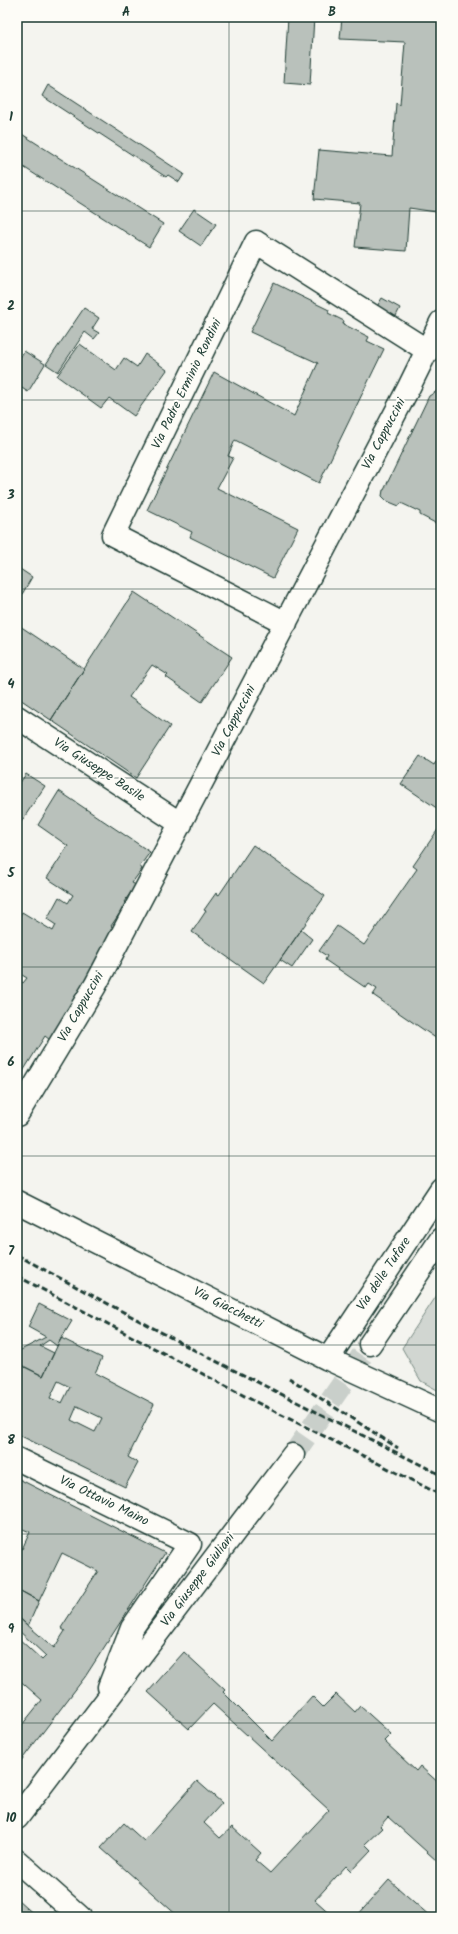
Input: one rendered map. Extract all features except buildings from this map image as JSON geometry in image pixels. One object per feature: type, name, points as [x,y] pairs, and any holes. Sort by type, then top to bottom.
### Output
[{"type":"street","name":"Via Padre Erminio Rondini","points":[[286,623],[113,535],[256,242],[428,351]]},
{"type":"street","name":"Via Cappuccini","points":[[17,1115],[95,986],[428,351],[441,322]]},
{"type":"street","name":"Via Giuseppe Basile","points":[[17,717],[180,824]]},
{"type":"street","name":"Via delle Tufare","points":[[328,1359],[441,1189]]},
{"type":"street","name":"Via Giacchetti","points":[[17,1202],[328,1359],[441,1411]]},
{"type":"street","points":[[370,1344],[441,1240]]},
{"type":"street","name":"Via Giuseppe Giuliani","points":[[17,1818],[292,1455]]},
{"type":"street","name":"Via Ottavio Maino","points":[[17,1459],[190,1544]]},
{"type":"street","name":"Via Giuseppe Giuliani","points":[[103,1706],[132,1628],[190,1544]]},
{"type":"street","points":[[17,1861],[80,1917]]},
{"type":"shaded area","points":[[441,1289],[441,1392],[421,1381],[402,1348]]},
{"type":"tunnel","points":[[293,1455],[370,1344]]},
{"type":"railway","points":[[17,1255],[196,1351],[441,1475]]},
{"type":"railway","points":[[17,1276],[256,1402],[441,1495]]},
{"type":"railway","points":[[289,1378],[398,1448]]}]
